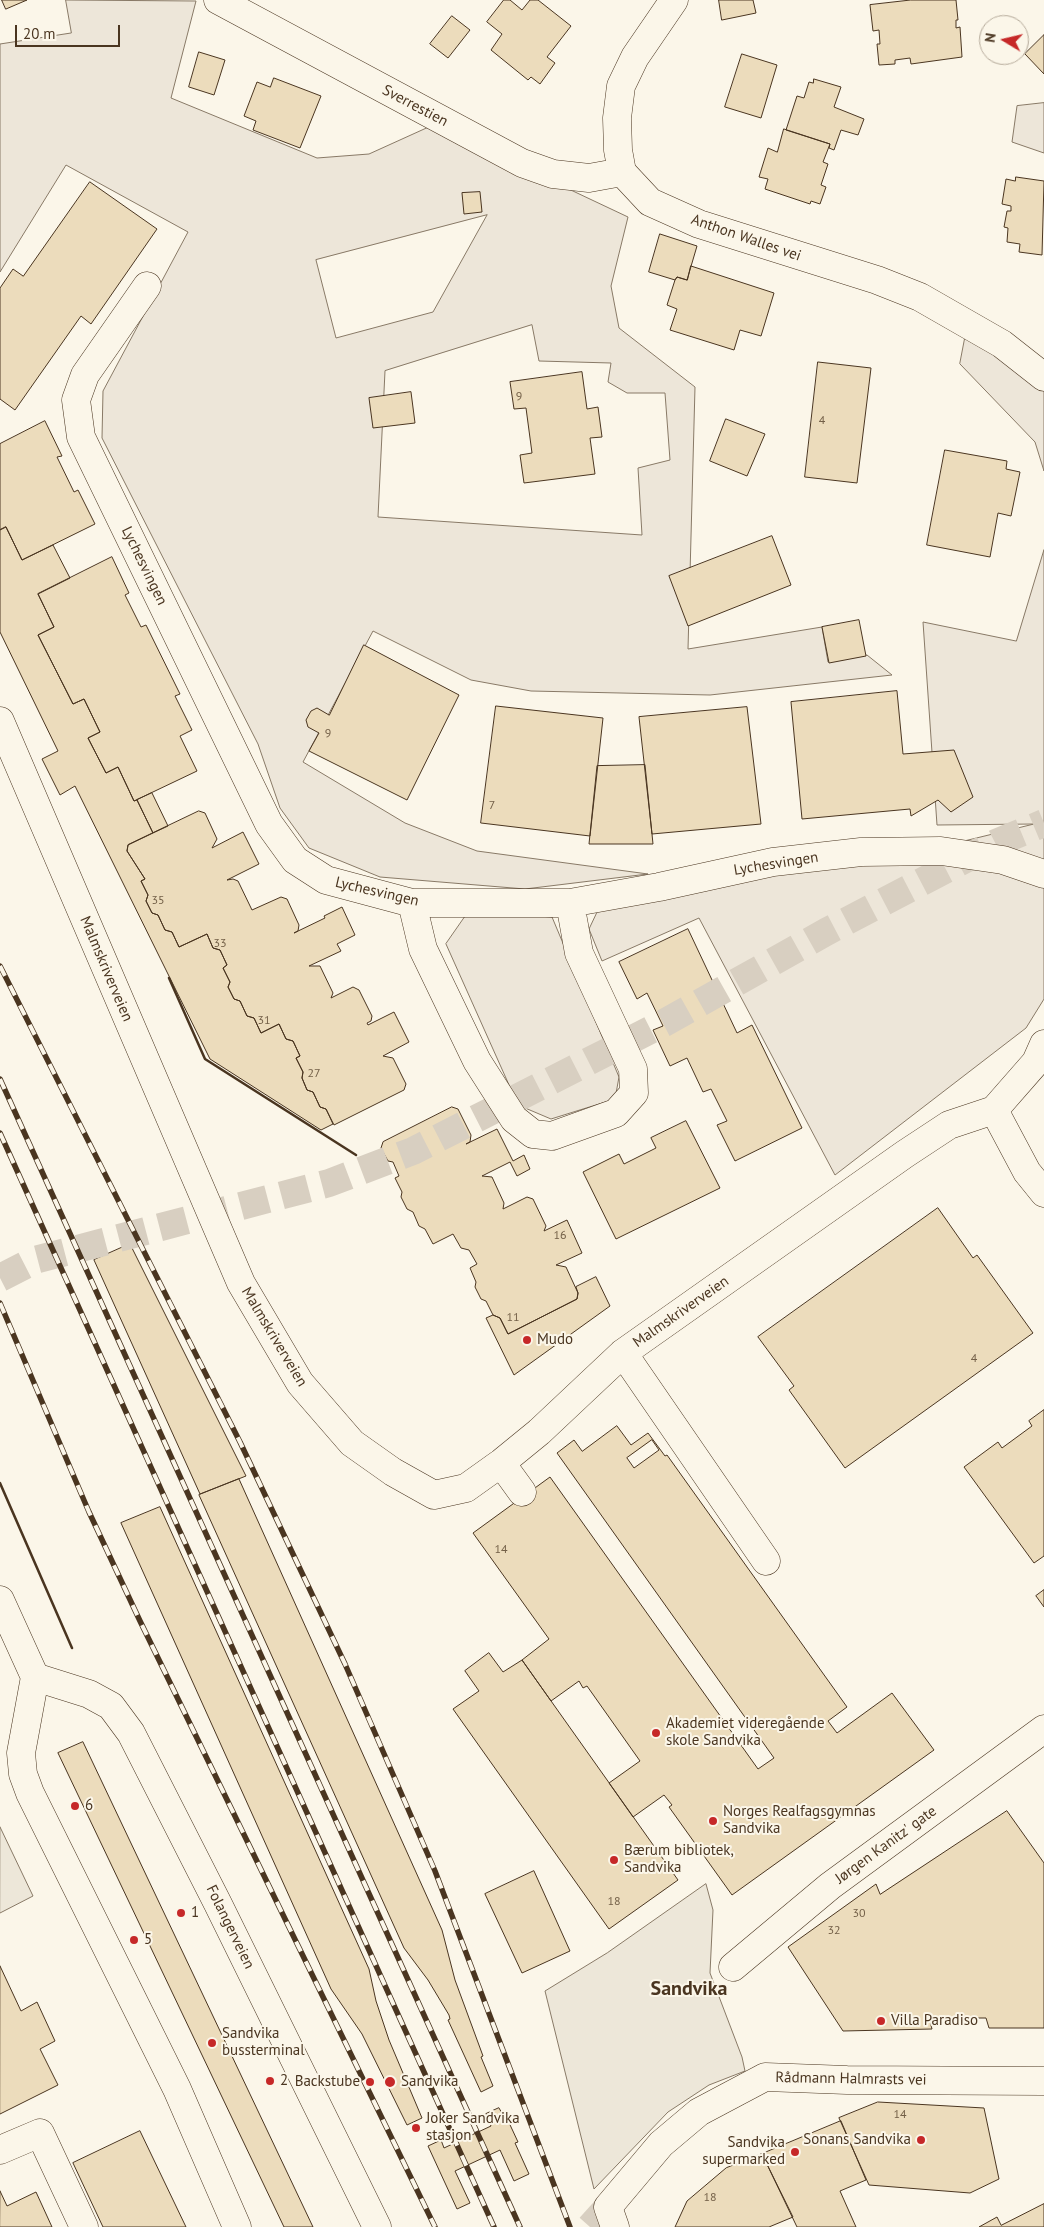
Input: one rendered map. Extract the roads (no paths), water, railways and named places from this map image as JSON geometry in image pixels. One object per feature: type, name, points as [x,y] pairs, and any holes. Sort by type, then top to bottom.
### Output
[{"type":"street","name":"Sverrestien","points":[[218,0],[522,163],[553,174],[589,178],[622,172]]},
{"type":"street","points":[[622,172],[618,150],[617,118],[621,86],[635,57],[674,0]]},
{"type":"street","name":"Anthon Walles vei","points":[[622,172],[650,202],[699,224],[877,280],[920,297],[1002,344],[1044,377]]},
{"type":"street","name":"Lychesvingen","points":[[147,286],[85,375],[76,400],[81,437],[269,824],[295,860],[326,880],[412,903],[570,903],[659,887],[773,862],[861,852],[942,851],[1004,860],[1044,874]]},
{"type":"street","name":"Malmskriverveien","points":[[0,722],[241,1282],[300,1383],[352,1443],[393,1472],[434,1494],[466,1488],[501,1464],[624,1353],[949,1125],[994,1110]]},
{"type":"street","points":[[412,903],[423,948],[477,1062],[514,1120],[534,1134],[552,1136],[616,1113],[634,1093],[633,1069],[579,953],[570,903]]},
{"type":"street","points":[[1044,1044],[1036,1062],[994,1110],[1027,1172],[1044,1193]]},
{"type":"street","points":[[624,1353],[766,1561]]},
{"type":"street","points":[[501,1464],[522,1492]]},
{"type":"street","points":[[0,1600],[35,1677],[21,1753],[23,1774],[30,1793],[177,2089],[237,2227]]},
{"type":"street","name":"Folangerveien","points":[[35,1677],[89,1694],[111,1706],[132,1732],[377,2227]]},
{"type":"street","name":"Jørgen Kanitz' gate","points":[[733,1967],[830,1886],[1044,1729]]},
{"type":"street","name":"Rådmann Halmrasts vei","points":[[612,2217],[661,2144],[699,2112],[765,2077],[847,2080],[1044,2082]]},
{"type":"street","points":[[0,2150],[40,2133],[84,2227]]},
{"type":"tunnel","points":[[0,1278],[35,1260],[329,1183],[413,1151],[664,1023],[826,932],[996,843],[1044,823]]},
{"type":"tunnel","points":[[590,2227],[608,2207]]},
{"type":"railway","points":[[0,966],[240,1442],[345,1664],[435,1871],[570,2227]]},
{"type":"railway","points":[[0,1079],[520,2227]]},
{"type":"railway","points":[[0,1133],[494,2227]]},
{"type":"railway","points":[[0,1303],[89,1512],[140,1621],[435,2227]]},
{"type":"place","name":"Mudo","points":[[527,1340]]},
{"type":"place","name":"Akademiet videregående skole Sandvika","points":[[656,1733]]},
{"type":"place","name":"6","points":[[75,1806]]},
{"type":"place","name":"Norges Realfagsgymnas Sandvika","points":[[713,1821]]},
{"type":"place","name":"Bærum bibliotek, Sandvika","points":[[614,1860]]},
{"type":"place","name":"1","points":[[181,1913]]},
{"type":"place","name":"5","points":[[134,1940]]},
{"type":"place","name":"Villa Paradiso","points":[[881,2021]]},
{"type":"place","name":"Sandvika bussterminal","points":[[212,2043]]},
{"type":"place","name":"2","points":[[270,2081]]},
{"type":"place","name":"Backstube","points":[[370,2082]]},
{"type":"place","name":"Sandvika","points":[[390,2082]]},
{"type":"place","name":"Joker Sandvika stasjon","points":[[416,2128]]},
{"type":"place","name":"Sonans Sandvika","points":[[921,2140]]},
{"type":"place","name":"Sandvika supermarked","points":[[795,2152]]},
{"type":"district","name":"Sandvika","points":[[689,1989]]}]
